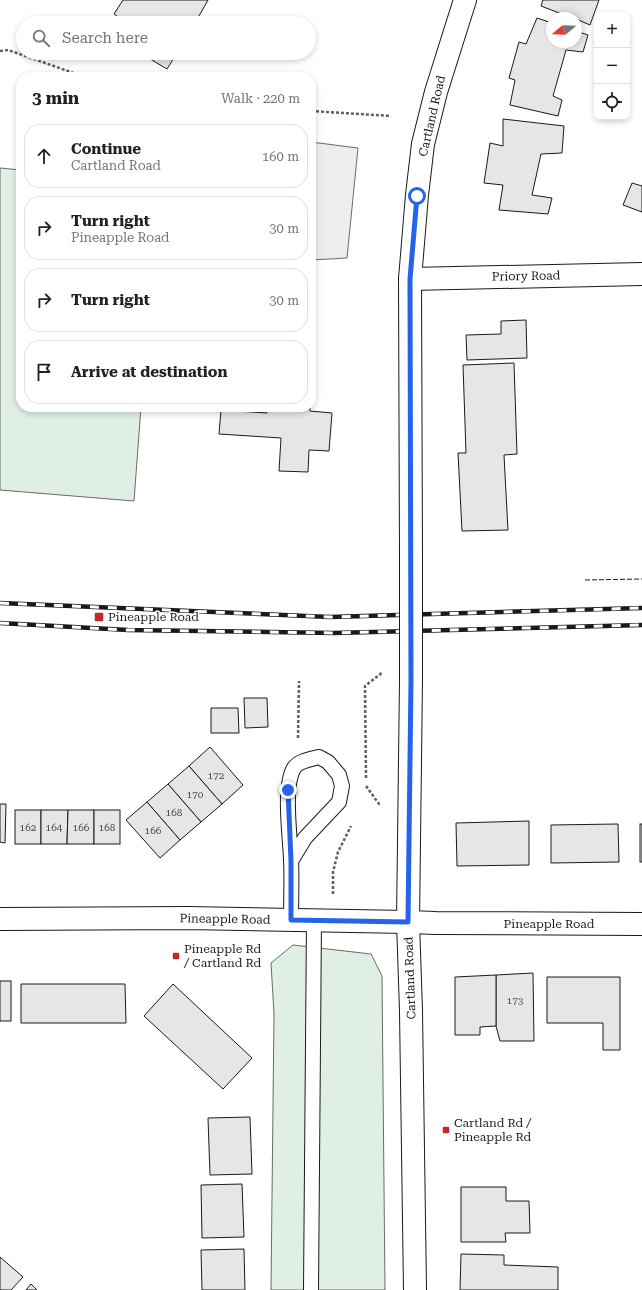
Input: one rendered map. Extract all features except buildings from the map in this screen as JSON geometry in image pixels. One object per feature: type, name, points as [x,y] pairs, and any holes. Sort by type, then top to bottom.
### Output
[{"type":"street","name":"Cartland Road","points":[[415,1290],[408,922],[411,680],[410,279],[423,144],[438,84],[465,0]]},
{"type":"street","name":"Priory Road","points":[[410,279],[642,274]]},
{"type":"street","name":"Pineapple Road","points":[[0,919],[187,918],[436,923],[642,924]]},
{"type":"lane","points":[[291,861],[305,838],[339,802],[342,786],[340,775],[328,762],[318,757],[295,766],[290,778],[288,790],[291,861],[291,920]]},
{"type":"lane","points":[[311,1290],[314,920]]},
{"type":"path","points":[[0,51],[8,50],[16,53]]},
{"type":"path","points":[[37,60],[71,72]]},
{"type":"path","points":[[316,111],[392,116]]},
{"type":"green space","points":[[0,168],[16,170],[16,412],[141,412],[134,501],[0,490]]},
{"type":"green space","points":[[293,945],[371,954],[382,976],[385,1290],[271,1290],[274,1014],[271,963]]},
{"type":"shaded area","points":[[316,143],[358,148],[347,258],[316,260]]},
{"type":"railway","points":[[0,603],[330,617],[642,608]]},
{"type":"railway","points":[[0,623],[128,630],[334,633],[642,625]]},
{"type":"fence","points":[[585,580],[642,579]]},
{"type":"place","name":"Pineapple Road","points":[[99,617]]},
{"type":"place","name":"Pineapple Rd / Cartland Rd","points":[[176,956]]},
{"type":"place","name":"Cartland Rd / Pineapple Rd","points":[[446,1130]]},
{"type":"route","points":[[288,790],[291,861],[291,920],[408,922],[411,680],[410,279],[417,196]]}]
